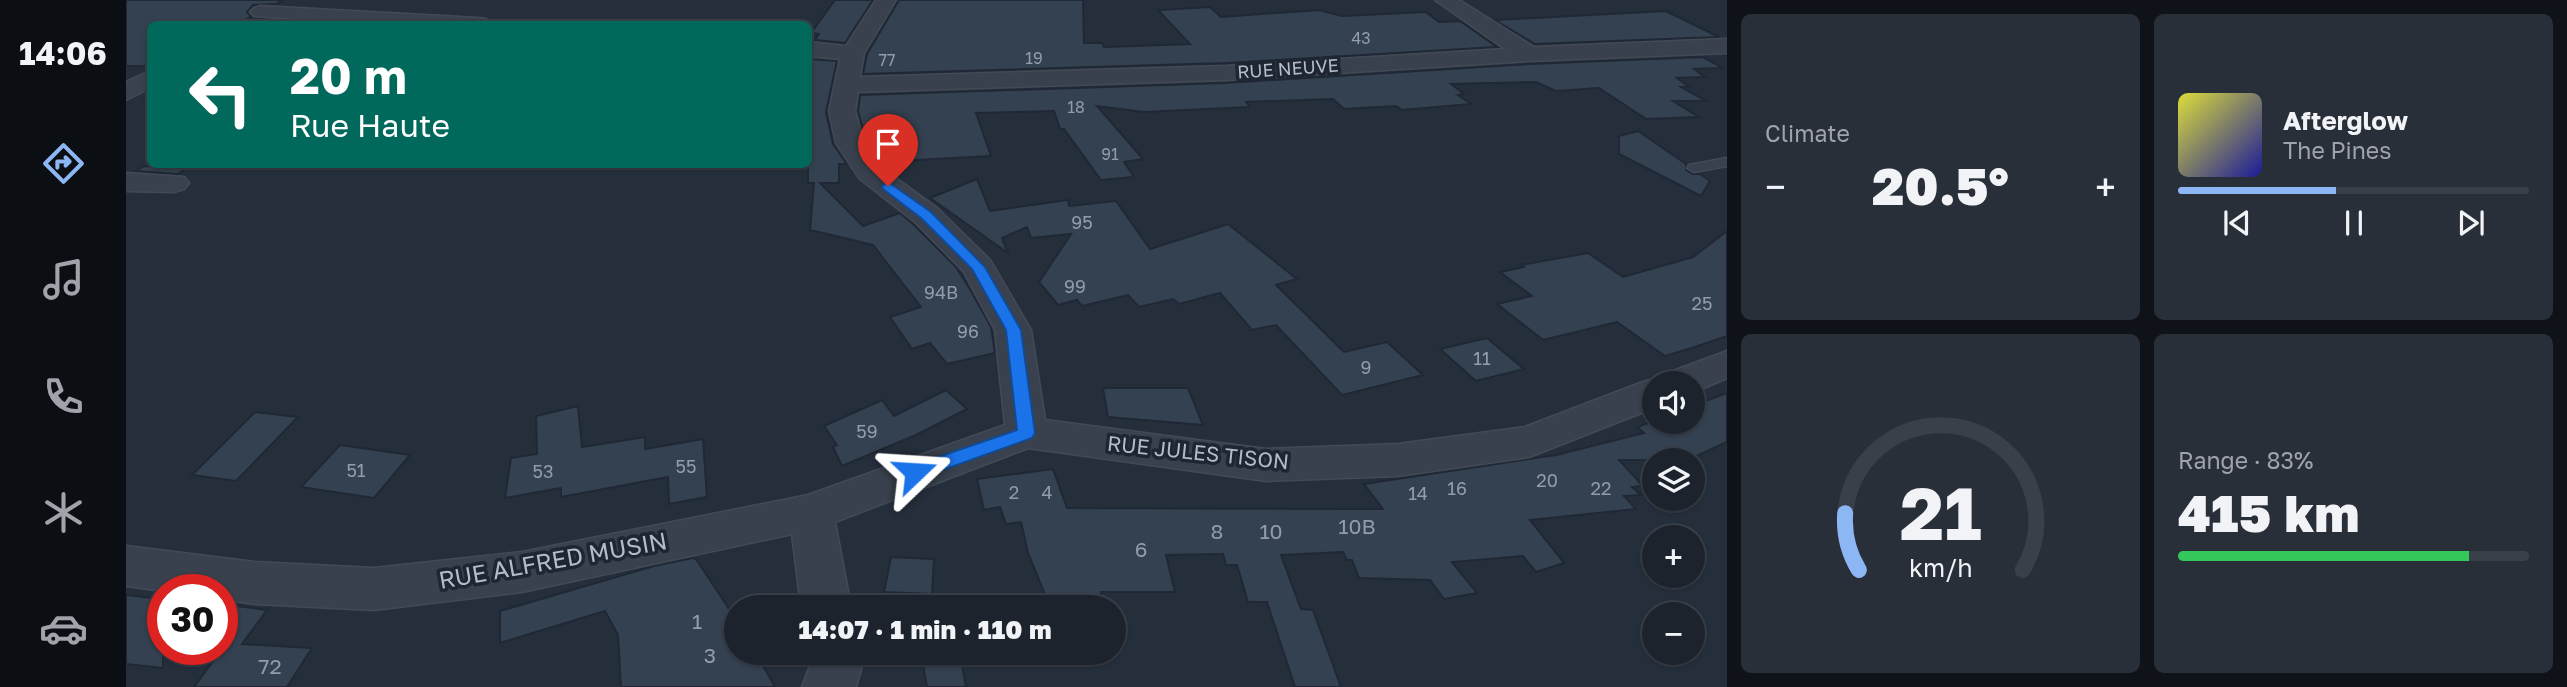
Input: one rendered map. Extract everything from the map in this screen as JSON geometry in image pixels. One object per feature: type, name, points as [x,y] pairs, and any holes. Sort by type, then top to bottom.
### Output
[{"type":"street","points":[[245,21],[281,0]]},
{"type":"street","points":[[886,0],[853,53],[842,111],[850,143],[869,172],[926,215],[978,267],[1013,330],[1026,433]]},
{"type":"street","points":[[1445,0],[1529,54]]},
{"type":"street","points":[[261,12],[416,21]]},
{"type":"street","name":"RUE NEUVE","points":[[848,85],[1226,73],[1529,54],[1727,46]]},
{"type":"street","points":[[812,49],[853,53]]},
{"type":"street","points":[[126,93],[147,80]]},
{"type":"street","points":[[126,102],[147,102]]},
{"type":"street","points":[[126,182],[174,183]]},
{"type":"street","points":[[1705,373],[1727,364]]},
{"type":"street","name":"RUE JULES TISON","points":[[1026,433],[1266,465],[1398,460],[1529,442],[1642,398]]},
{"type":"street","name":"RUE ALFRED MUSIN","points":[[126,566],[255,583],[374,589],[522,572],[811,512],[1026,433]]},
{"type":"street","points":[[811,512],[824,595]]},
{"type":"street","points":[[829,687],[836,665]]},
{"type":"lane","points":[[1694,168],[1727,162]]},
{"type":"building","points":[[126,0],[284,0],[276,4],[253,5],[247,12],[251,17],[244,21],[147,21],[147,66],[126,66]]},
{"type":"building","points":[[835,0],[873,0],[845,43],[815,40],[819,34],[812,32]]},
{"type":"building","points":[[899,0],[1083,0],[1084,43],[1102,43],[1104,47],[1190,44],[1158,10],[1210,7],[1221,17],[1319,10],[1342,16],[1426,12],[1439,22],[1460,21],[1497,47],[1226,63],[863,74],[867,54]]},
{"type":"building","points":[[1666,11],[1719,37],[1535,44],[1495,20]]},
{"type":"building","points":[[1703,57],[1723,68],[1694,69],[1705,77],[1677,78],[1689,87],[1681,87],[1706,101],[1673,101],[1699,117],[1646,119],[1599,88],[1556,91],[1536,82],[1451,84],[1464,94],[1458,95],[1471,104],[1402,110],[1396,106],[1344,109],[1333,99],[1246,102],[1250,107],[1144,112],[1097,106],[1143,159],[1124,162],[1134,177],[1101,180],[1064,129],[1060,129],[1054,111],[976,113],[991,156],[880,162],[866,142],[858,111],[860,95],[1226,83],[1529,64]]},
{"type":"building","points":[[812,59],[837,61],[826,112],[833,144],[847,164],[839,164],[839,183],[820,183],[863,226],[900,213],[913,224],[956,267],[991,327],[995,353],[947,364],[930,343],[912,349],[890,317],[921,307],[873,245],[810,230],[814,183],[808,183],[808,168],[812,168]]},
{"type":"building","points":[[1638,131],[1686,164],[1686,170],[1700,174],[1710,181],[1701,196],[1619,154],[1619,136]]},
{"type":"building","points":[[144,166],[187,168],[178,174],[136,171]]},
{"type":"building","points":[[977,179],[990,211],[1068,200],[1069,206],[1116,201],[1150,249],[1228,224],[1297,279],[1276,285],[1344,352],[1387,342],[1423,375],[1342,395],[1276,325],[1252,330],[1220,293],[1179,304],[1173,299],[1139,307],[1128,295],[1082,306],[1077,300],[1058,305],[1039,282],[1071,234],[1031,238],[1027,227],[1002,238],[1008,253],[930,198]]},
{"type":"building","points":[[1727,231],[1727,336],[1692,348],[1665,356],[1617,322],[1543,340],[1497,304],[1532,296],[1500,272],[1524,267],[1521,265],[1588,253],[1623,277],[1693,257]]},
{"type":"building","points":[[1487,338],[1524,369],[1476,381],[1440,349]]},
{"type":"building","points":[[1103,388],[1188,388],[1203,425],[1108,417]]},
{"type":"building","points":[[946,390],[967,409],[916,435],[842,466],[833,447],[837,445],[824,426],[882,400],[894,416]]},
{"type":"building","points":[[1727,393],[1727,442],[1705,452],[1705,448],[1642,448],[1642,460],[1619,460],[1642,485],[1632,487],[1641,495],[1624,496],[1636,509],[1530,520],[1564,563],[1536,572],[1523,556],[1452,562],[1477,593],[1444,599],[1430,580],[1359,578],[1352,560],[1347,560],[1343,552],[1281,555],[1301,609],[1313,610],[1341,687],[1295,687],[1267,602],[1248,602],[1237,565],[1226,565],[1223,554],[1166,555],[1175,592],[1045,595],[1028,553],[1021,522],[1006,524],[1000,507],[984,510],[977,479],[1053,469],[1067,508],[1383,509],[1364,484],[1556,455],[1642,434],[1705,434],[1705,401]]},
{"type":"building","points":[[578,406],[582,447],[645,437],[645,449],[703,439],[707,497],[669,504],[668,477],[561,497],[561,488],[505,498],[511,458],[537,454],[536,416]]},
{"type":"building","points":[[255,412],[298,417],[236,481],[192,475]]},
{"type":"building","points":[[340,445],[410,455],[374,498],[301,487]]},
{"type":"building","points":[[891,557],[934,559],[932,594],[884,592]]},
{"type":"building","points":[[696,559],[724,601],[724,665],[763,665],[775,687],[621,687],[618,635],[605,611],[500,643],[500,611],[654,566]]},
{"type":"building","points":[[126,595],[147,597],[147,665],[163,665],[163,668],[126,664]]},
{"type":"building","points":[[238,606],[267,610],[242,644],[312,648],[287,687],[194,687],[210,665],[238,665]]},
{"type":"building","points":[[923,665],[962,665],[966,687],[927,687]]},
{"type":"route","points":[[888,186],[926,215],[978,267],[1013,330],[1026,433],[915,472]]}]
